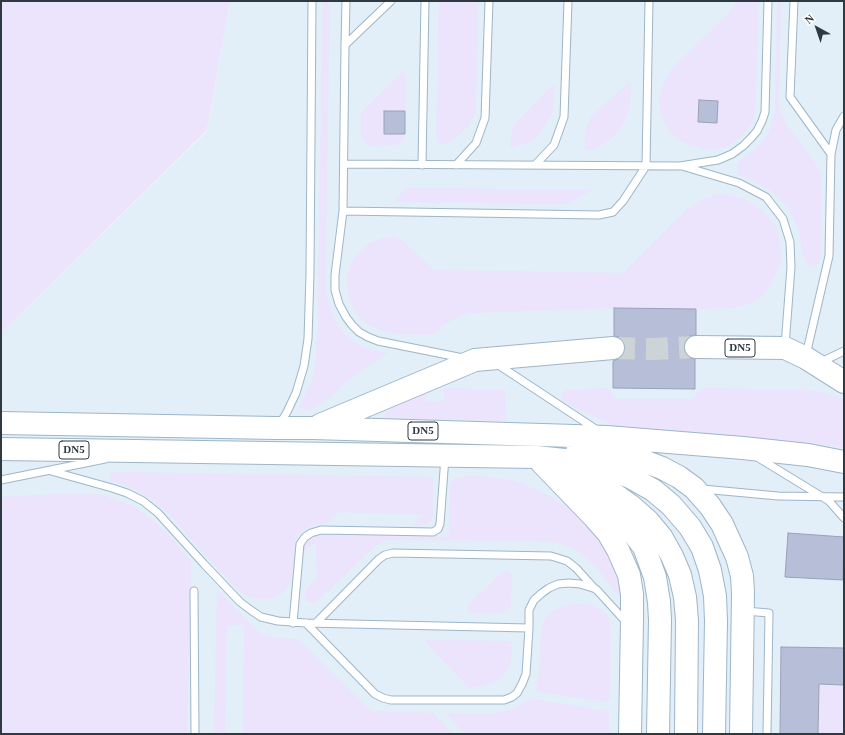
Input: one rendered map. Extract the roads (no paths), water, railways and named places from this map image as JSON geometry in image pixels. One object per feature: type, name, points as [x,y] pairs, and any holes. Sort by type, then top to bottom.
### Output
[{"type":"highway","name":"DN5","points":[[696,347],[785,348],[844,382]]},
{"type":"highway","name":"DN5","points":[[313,428],[482,360],[614,348]]},
{"type":"highway","name":"DN5","points":[[1,424],[313,428],[607,437],[743,448],[808,455],[844,462]]},
{"type":"highway","name":"DN5","points":[[1,449],[536,457],[583,462],[611,469],[630,477],[653,490],[671,505],[690,527],[702,547],[710,570],[715,596],[714,734]]},
{"type":"highway","name":"DN5","points":[[536,457],[586,450],[607,452],[641,460],[662,468],[679,477],[694,488],[710,506],[722,524],[734,551],[742,576],[743,611],[741,734]]},
{"type":"highway","name":"DN5","points":[[536,457],[577,473],[604,487],[631,506],[648,521],[662,538],[672,556],[680,575],[685,597],[687,620],[686,734]]},
{"type":"highway","points":[[536,457],[608,533],[618,550],[629,575],[632,594],[630,734]]},
{"type":"highway","points":[[536,457],[598,500],[620,519],[644,547],[655,577],[659,602],[658,734]]},
{"type":"lane","points":[[276,428],[287,412],[296,392],[304,366],[308,339],[310,274],[312,1]]},
{"type":"lane","points":[[346,1],[343,212],[335,275],[339,304],[346,317],[360,332],[378,341],[482,360],[607,437]]},
{"type":"lane","points":[[345,45],[391,1]]},
{"type":"lane","points":[[422,165],[425,1]]},
{"type":"lane","points":[[456,165],[476,143],[485,118],[488,1]]},
{"type":"lane","points":[[535,165],[554,145],[564,117],[568,1]]},
{"type":"lane","points":[[343,212],[599,214],[613,212],[623,201],[646,166],[649,1]]},
{"type":"lane","points":[[344,164],[680,166],[718,160],[732,154],[751,138],[759,126],[765,112],[768,1]]},
{"type":"lane","points":[[794,1],[790,97],[830,154]]},
{"type":"lane","points":[[844,116],[836,130],[830,154],[829,256],[811,362],[844,351]]},
{"type":"lane","points":[[680,166],[739,183],[766,197],[783,219],[790,242],[791,267],[785,348]]},
{"type":"lane","points":[[743,448],[829,501],[844,518]]},
{"type":"lane","points":[[1,480],[148,451]]},
{"type":"lane","points":[[293,623],[300,544],[305,537],[311,533],[321,530],[433,532],[438,529],[440,524],[445,455]]},
{"type":"lane","points":[[51,471],[112,488],[143,501],[158,513],[240,602],[261,617],[293,623],[529,628]]},
{"type":"lane","points":[[694,488],[721,492],[778,496],[844,497]]},
{"type":"lane","points":[[316,623],[379,558],[393,553],[551,556],[567,562],[576,568],[632,628]]},
{"type":"lane","points":[[306,623],[375,694],[383,698],[391,700],[504,700],[517,693],[526,674],[529,610],[534,600],[549,588],[558,584],[580,584],[596,589]]},
{"type":"lane","points":[[194,590],[196,734]]},
{"type":"lane","points":[[743,611],[769,613],[767,734]]},
{"type":"tunnel","points":[[613,348],[653,349],[696,347]]}]
